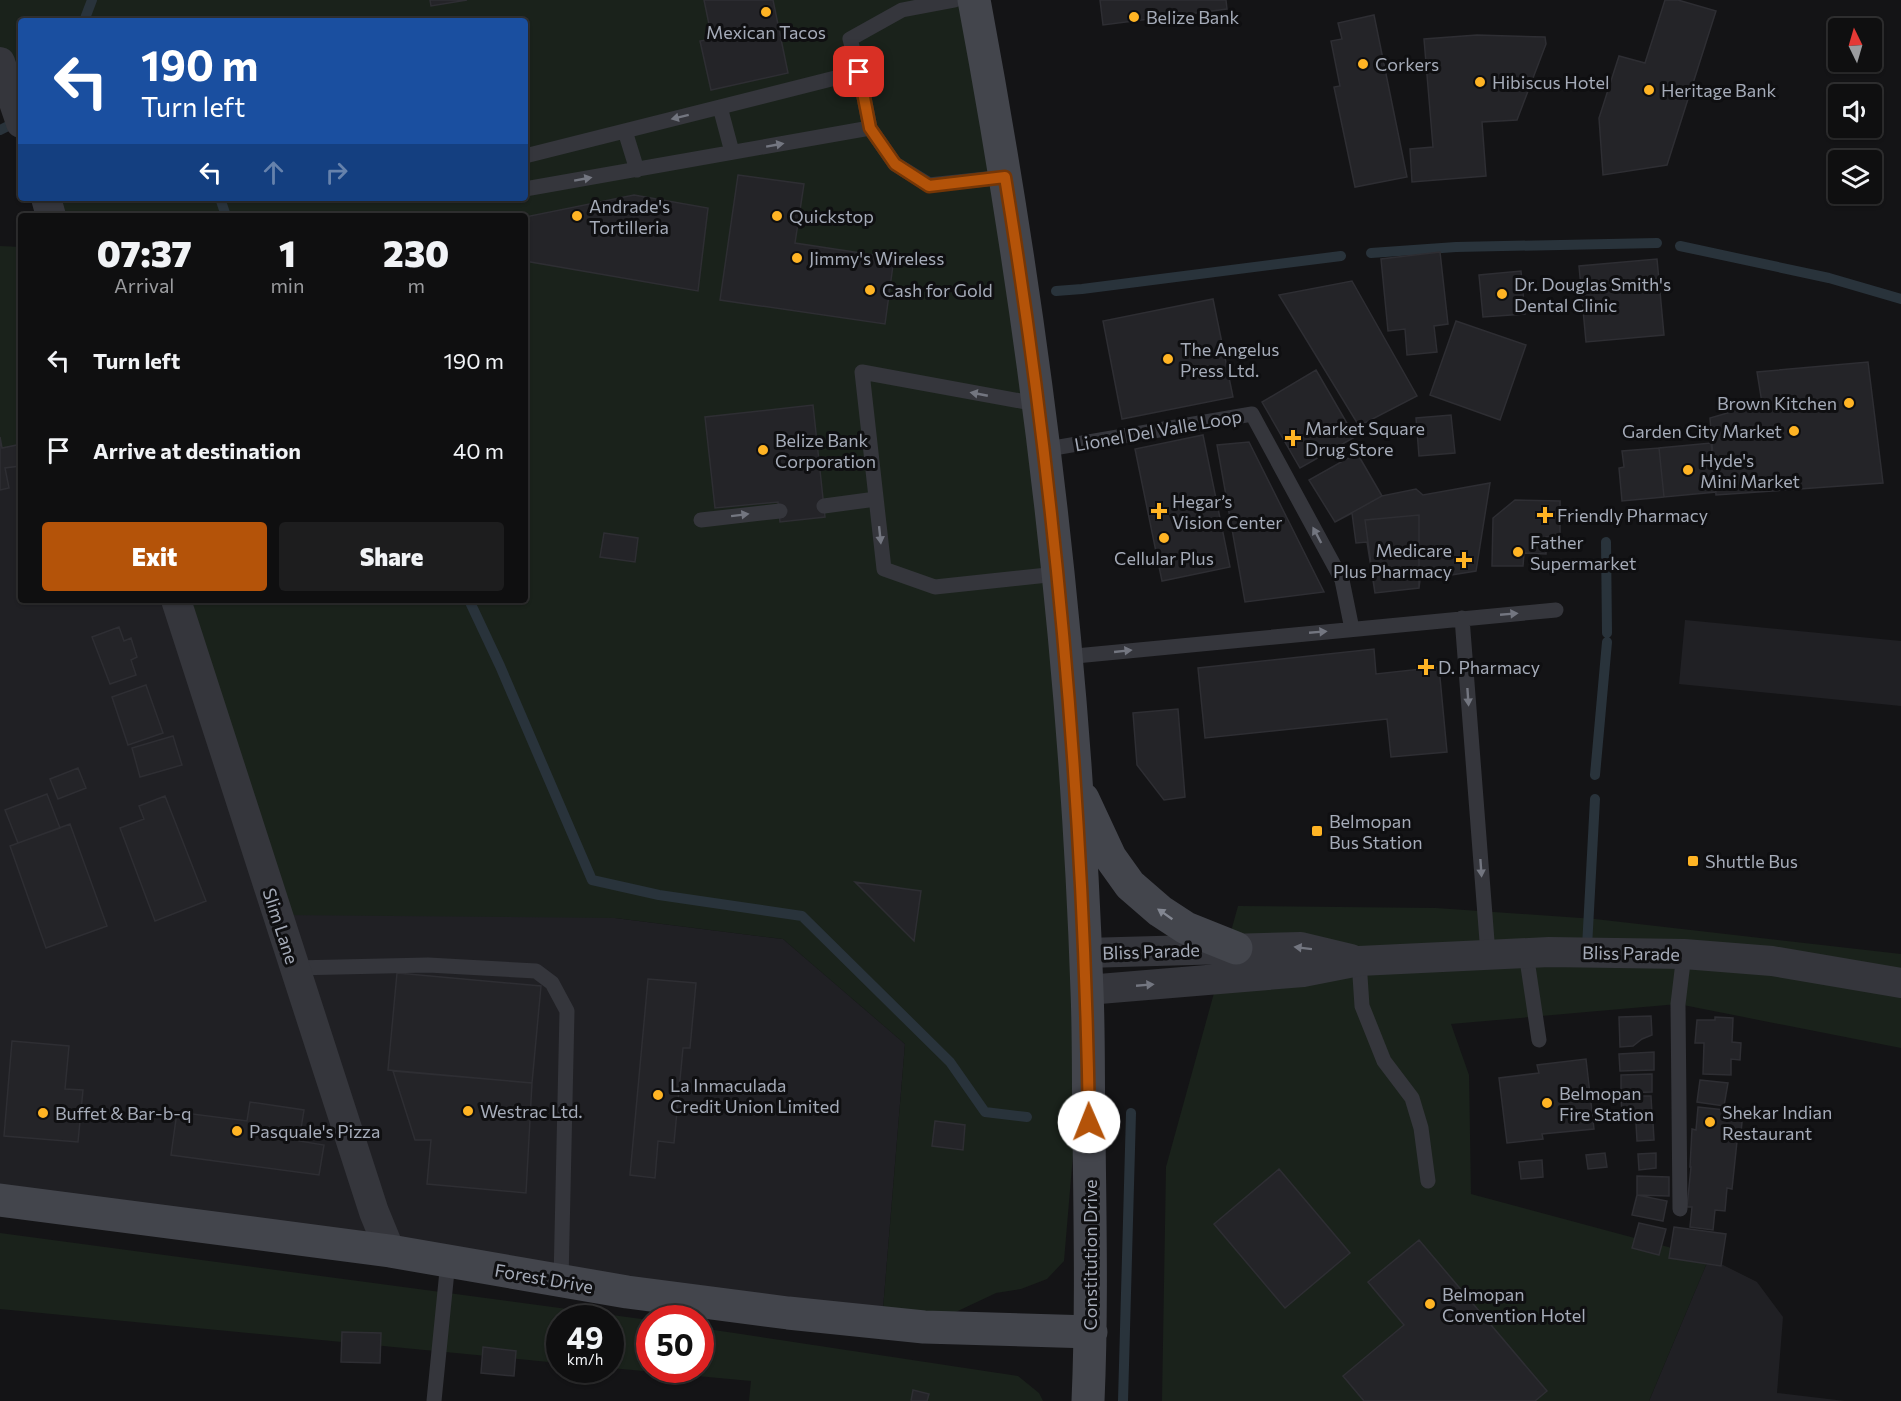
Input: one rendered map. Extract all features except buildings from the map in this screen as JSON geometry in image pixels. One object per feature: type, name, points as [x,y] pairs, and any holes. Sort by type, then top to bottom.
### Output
[{"type":"main road","name":"Constitution Drive","points":[[974,0],[1020,273],[1065,657],[1087,990],[1091,1332],[1088,1401]]},
{"type":"main road","points":[[1075,782],[1110,857],[1130,885],[1160,911],[1186,928],[1236,948]]},
{"type":"main road","name":"Forest Drive","points":[[0,1200],[390,1251],[650,1295],[924,1327],[1091,1332]]},
{"type":"street","points":[[0,62],[17,111]]},
{"type":"street","name":"Slim Lane","points":[[177,603],[374,1212],[390,1251]]},
{"type":"street","name":"Bliss Parade","points":[[1085,953],[1301,946],[1359,961]]},
{"type":"street","name":"Bliss Parade","points":[[1087,990],[1303,972],[1359,961],[1488,954],[1629,952],[1772,961],[1901,983]]},
{"type":"lane","points":[[955,0],[902,10],[850,39],[870,128],[895,164],[929,186],[1005,177]]},
{"type":"lane","points":[[528,155],[859,72]]},
{"type":"lane","points":[[720,107],[732,152]]},
{"type":"lane","points":[[528,188],[870,128]]},
{"type":"lane","points":[[625,131],[637,170]]},
{"type":"lane","points":[[1037,404],[862,372],[884,568],[935,587],[1057,574]]},
{"type":"lane","name":"Lionel Del Valle Loop","points":[[1042,450],[1252,414],[1342,580],[1352,629]]},
{"type":"lane","points":[[824,506],[876,499]]},
{"type":"lane","points":[[701,520],[780,511]]},
{"type":"lane","points":[[1065,657],[1556,610]]},
{"type":"lane","points":[[1462,618],[1488,954]]},
{"type":"lane","points":[[1526,953],[1539,1040]]},
{"type":"lane","points":[[1680,1209],[1678,1004],[1684,954]]},
{"type":"lane","points":[[1359,961],[1362,1006],[1384,1061],[1412,1098],[1421,1128],[1428,1181]]},
{"type":"lane","points":[[294,968],[428,965],[524,970],[536,971],[552,983],[567,1011],[561,1281]]},
{"type":"lane","points":[[434,1401],[448,1261]]},
{"type":"shaded area","points":[[0,0],[974,0],[1020,273],[1087,990],[1064,1261],[1047,1279],[1021,1289],[996,1293],[924,1327],[882,1321],[905,1044],[783,939],[615,918],[277,915],[177,603],[528,603],[528,213],[50,213],[47,201],[528,201],[528,18],[18,18],[18,114],[0,62]]},
{"type":"shaded area","points":[[0,246],[18,247],[18,453],[0,450]]},
{"type":"shaded area","points":[[0,450],[18,453],[18,603],[180,603],[615,918],[783,939],[905,1044],[882,1321],[0,1201]]},
{"type":"shaded area","points":[[1685,620],[1901,641],[1901,706],[1679,684]]},
{"type":"shaded area","points":[[1238,906],[1436,908],[1595,919],[1901,954],[1901,1048],[1678,1004],[1451,1024],[1469,1075],[1471,1194],[1709,1258],[1649,1401],[1162,1401],[1166,1167]]},
{"type":"shaded area","points":[[0,1233],[546,1306],[546,1362],[0,1309]]},
{"type":"shaded area","points":[[1709,1258],[1757,1282],[1783,1317],[1777,1393],[1845,1401],[1649,1401]]},
{"type":"shaded area","points":[[624,1317],[636,1318],[636,1370],[624,1369]]},
{"type":"shaded area","points":[[714,1330],[1018,1376],[1039,1393],[1043,1401],[749,1401],[751,1381],[714,1378]]},
{"type":"waterway","points":[[85,18],[92,0]]},
{"type":"waterway","points":[[0,130],[18,121]]},
{"type":"waterway","points":[[221,201],[225,213]]},
{"type":"waterway","points":[[1371,253],[1456,247],[1657,243]]},
{"type":"waterway","points":[[1680,246],[1829,278],[1901,299]]},
{"type":"waterway","points":[[1056,291],[1341,256]]},
{"type":"waterway","points":[[1606,542],[1607,633]]},
{"type":"waterway","points":[[470,603],[592,880],[659,895],[802,916],[950,1062],[985,1112],[1027,1117]]},
{"type":"waterway","points":[[1595,775],[1607,642]]},
{"type":"waterway","points":[[1591,947],[1587,947],[1595,799]]},
{"type":"waterway","points":[[1123,1401],[1131,1113]]},
{"type":"place","name":"Mexican Tacos","points":[[766,12]]},
{"type":"place","name":"Belize Bank","points":[[1134,17]]},
{"type":"place","name":"Corkers","points":[[1363,64]]},
{"type":"place","name":"Hibiscus Hotel","points":[[1480,82]]},
{"type":"place","name":"Heritage Bank","points":[[1649,90]]},
{"type":"place","name":"Andrade's Tortilleria","points":[[577,216]]},
{"type":"place","name":"Quickstop","points":[[777,216]]},
{"type":"place","name":"Jimmy's Wireless","points":[[797,258]]},
{"type":"place","name":"Cash for Gold","points":[[870,290]]},
{"type":"place","name":"Dr. Douglas Smith's Dental Clinic","points":[[1502,294]]},
{"type":"place","name":"The Angelus Press Ltd.","points":[[1168,359]]},
{"type":"place","name":"Brown Kitchen","points":[[1849,403]]},
{"type":"place","name":"Garden City Market","points":[[1794,431]]},
{"type":"place","name":"Market Square Drug Store","points":[[1293,438]]},
{"type":"place","name":"Belize Bank Corporation","points":[[763,450]]},
{"type":"place","name":"Hyde's Mini Market","points":[[1688,470]]},
{"type":"place","name":"Hegar’s Vision Center","points":[[1159,511]]},
{"type":"place","name":"Friendly Pharmacy","points":[[1545,515]]},
{"type":"place","name":"Cellular Plus","points":[[1164,538]]},
{"type":"place","name":"Father Supermarket","points":[[1518,552]]},
{"type":"place","name":"Medicare Plus Pharmacy","points":[[1464,560]]},
{"type":"place","name":"D. Pharmacy","points":[[1426,667]]},
{"type":"place","name":"Belmopan Bus Station","points":[[1317,831]]},
{"type":"place","name":"Shuttle Bus","points":[[1693,861]]},
{"type":"place","name":"La Inmaculada Credit Union Limited","points":[[658,1095]]},
{"type":"place","name":"Belmopan Fire Station","points":[[1547,1103]]},
{"type":"place","name":"Westrac Ltd.","points":[[468,1111]]},
{"type":"place","name":"Buffet & Bar-b-q","points":[[43,1113]]},
{"type":"place","name":"Shekar Indian Restaurant","points":[[1710,1122]]},
{"type":"place","name":"Pasquale's Pizza","points":[[237,1131]]},
{"type":"place","name":"Belmopan Convention Hotel","points":[[1430,1304]]},
{"type":"route","points":[[859,72],[870,128],[895,164],[929,186],[1005,177],[1020,273],[1050,512],[1065,657],[1087,990],[1089,1122]]}]
